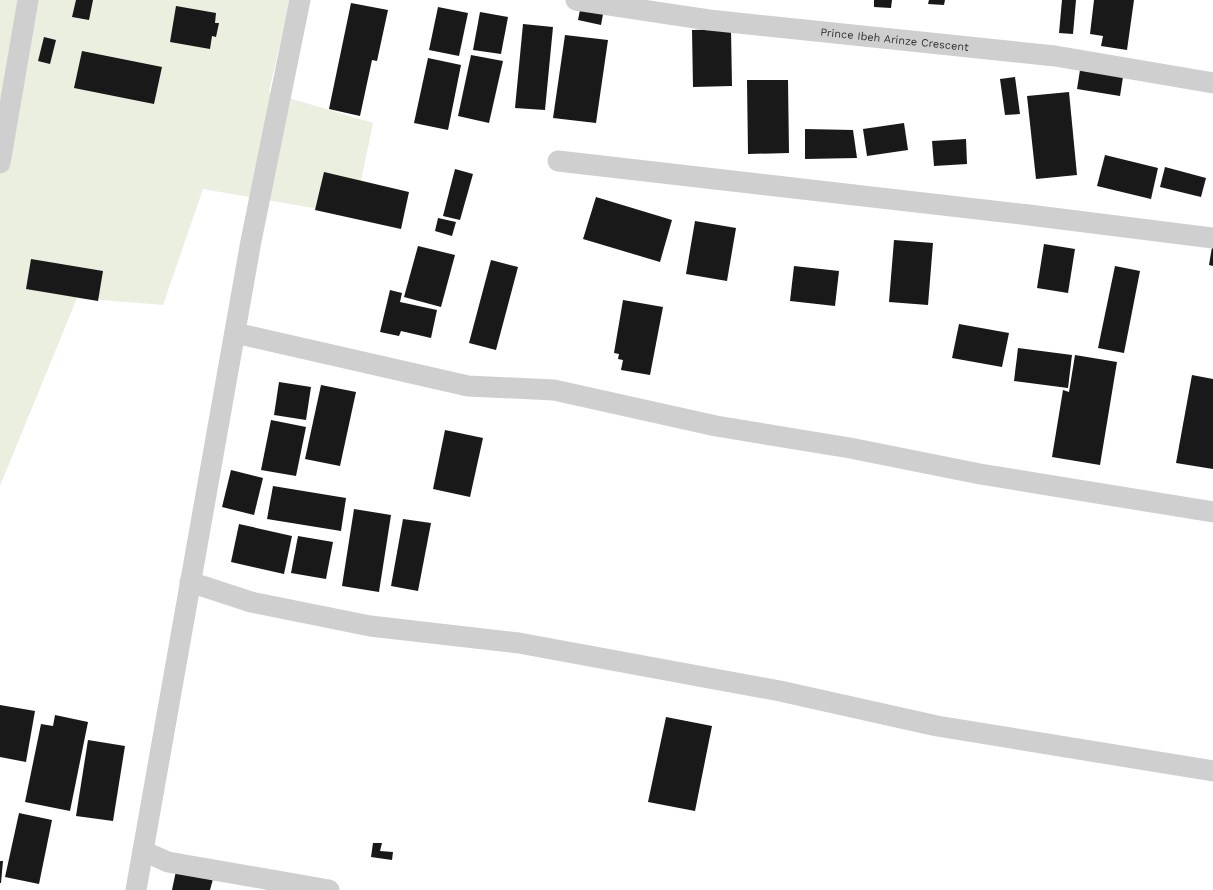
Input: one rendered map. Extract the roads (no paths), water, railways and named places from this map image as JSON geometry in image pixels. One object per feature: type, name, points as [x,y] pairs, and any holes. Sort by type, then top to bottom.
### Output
[{"type":"street","points":[[0,163],[28,0]]},
{"type":"street","points":[[136,890],[235,333],[300,0]]},
{"type":"street","name":"Prince Ibeh Arinze Crescent","points":[[576,0],[710,20],[1055,56],[1213,83]]},
{"type":"street","points":[[558,161],[1029,215],[1213,238]]},
{"type":"street","points":[[235,333],[468,386],[554,390],[716,426],[850,448],[980,474],[1213,512]]},
{"type":"street","points":[[190,582],[251,602],[370,626],[519,643],[780,691],[937,726],[1213,771]]},
{"type":"street","points":[[143,851],[168,862],[329,890]]}]
